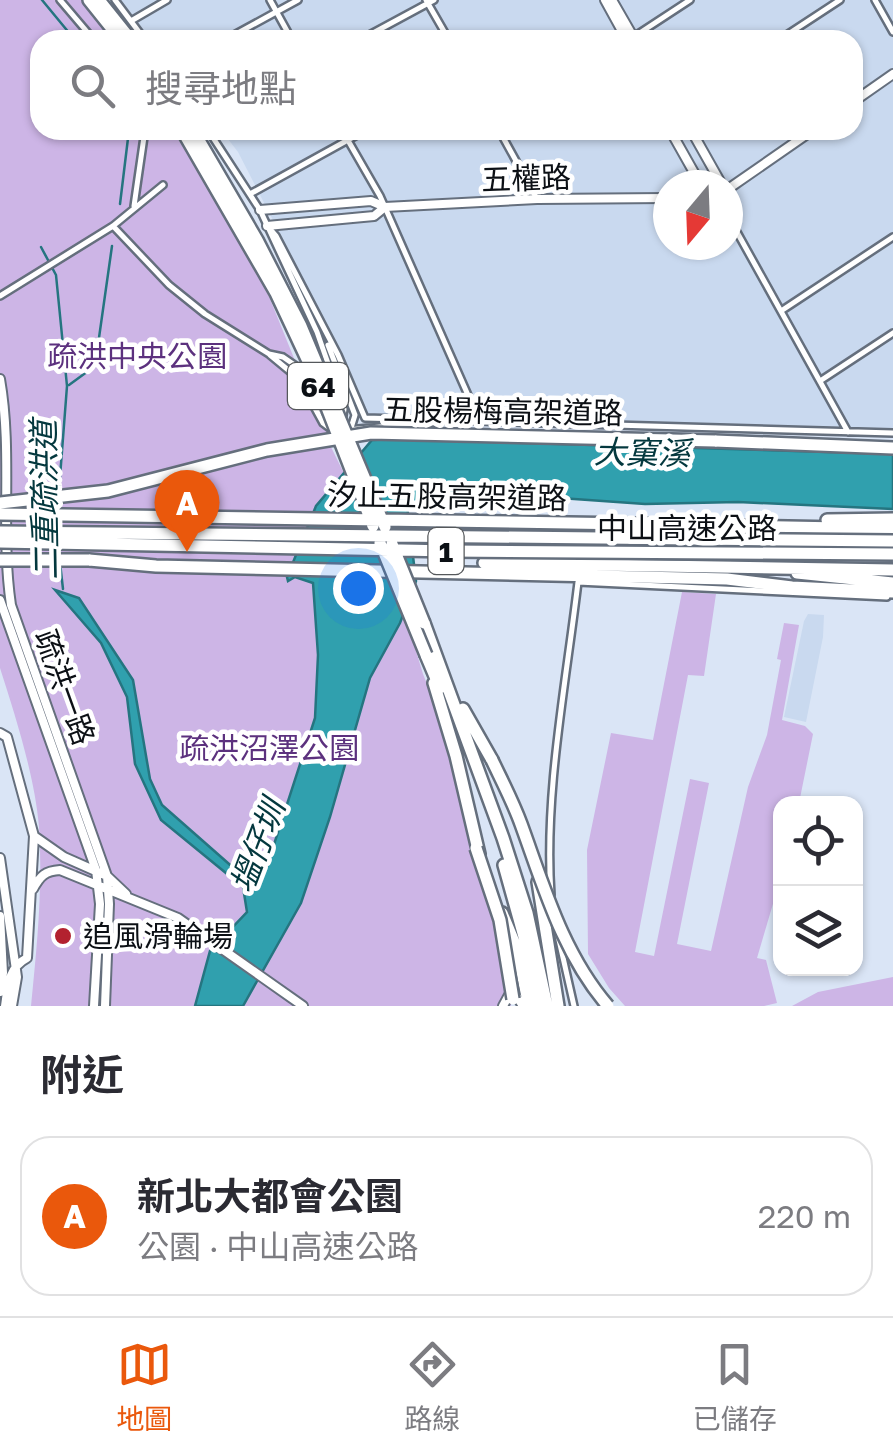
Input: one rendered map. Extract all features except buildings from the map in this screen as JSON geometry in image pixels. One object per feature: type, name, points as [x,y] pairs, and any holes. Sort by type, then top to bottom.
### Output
[{"type":"highway","points":[[89,0],[112,30]]},
{"type":"highway","points":[[99,0],[122,30]]},
{"type":"highway","name":"64","points":[[188,140],[284,310],[314,374],[457,728],[502,856],[528,950],[538,1006]]},
{"type":"highway","name":"64","points":[[198,140],[264,252],[314,354],[424,623],[504,838],[528,913],[547,1006]]},
{"type":"highway","name":"五股楊梅高架道路","points":[[0,504],[108,491],[267,450],[371,433],[893,448]]},
{"type":"highway","name":"汐止五股高架道路","points":[[0,514],[893,528]]},
{"type":"highway","points":[[734,539],[826,520],[893,519]]},
{"type":"highway","name":"中山高速公路","points":[[0,532],[893,540]]},
{"type":"highway","name":"中山高速公路","points":[[0,542],[893,554]]},
{"type":"highway","points":[[690,552],[822,578],[893,582]]},
{"type":"highway","name":"1","points":[[0,560],[893,570]]},
{"type":"highway","name":"1","points":[[90,560],[156,566],[727,578],[893,594]]},
{"type":"highway","points":[[424,623],[465,715],[513,805],[570,947],[608,1006]]},
{"type":"highway","points":[[426,655],[456,756],[476,848],[500,920],[514,1006]]},
{"type":"highway","points":[[476,848],[517,949],[526,1006]]},
{"type":"highway","points":[[533,858],[558,1006]]},
{"type":"street","points":[[60,0],[86,30]]},
{"type":"street","points":[[115,0],[138,30]]},
{"type":"street","points":[[131,21],[168,0]]},
{"type":"street","points":[[270,0],[286,30]]},
{"type":"street","points":[[244,30],[298,0]]},
{"type":"street","points":[[605,0],[625,30]]},
{"type":"street","points":[[612,0],[627,30]]},
{"type":"street","points":[[645,30],[690,0]]},
{"type":"street","points":[[795,30],[840,0]]},
{"type":"street","points":[[875,0],[893,32]]},
{"type":"street","points":[[378,30],[430,1],[444,30]]},
{"type":"street","points":[[863,95],[893,74]]},
{"type":"street","points":[[134,209],[143,140]]},
{"type":"street","points":[[215,140],[276,236],[355,415],[349,430]]},
{"type":"street","points":[[250,194],[348,140],[385,207],[480,420]]},
{"type":"street","points":[[505,140],[537,198]]},
{"type":"street","points":[[676,140],[693,170]]},
{"type":"street","points":[[697,140],[714,170]]},
{"type":"street","points":[[743,179],[799,140]]},
{"type":"street","points":[[0,296],[112,226],[163,185]]},
{"type":"street","name":"五權路","points":[[260,210],[371,201],[385,207],[537,198],[653,198]]},
{"type":"street","name":"五權路","points":[[267,226],[374,216],[385,207]]},
{"type":"street","points":[[112,226],[188,300],[299,379],[323,423],[332,430],[469,420]]},
{"type":"street","points":[[781,311],[893,236]]},
{"type":"street","points":[[743,240],[848,432]]},
{"type":"street","points":[[269,354],[299,368],[327,419],[341,423],[345,420],[344,409],[320,331]]},
{"type":"street","points":[[320,331],[338,355],[365,418],[882,433],[893,430]]},
{"type":"street","points":[[820,381],[893,334]]},
{"type":"street","name":"疏洪一路","points":[[0,378],[6,431],[4,576],[107,876],[94,1006]]},
{"type":"street","points":[[574,1006],[550,894],[549,848],[578,582],[893,594]]},
{"type":"street","name":"疏洪一路","points":[[0,600],[104,887],[104,1006]]},
{"type":"street","points":[[0,733],[6,737],[34,836],[27,958],[15,964]]},
{"type":"street","points":[[34,836],[64,857],[107,876],[128,896]]},
{"type":"street","points":[[0,858],[15,964],[8,1006]]},
{"type":"street","points":[[33,889],[48,870],[60,870],[128,896],[178,918],[214,940],[303,1006]]},
{"type":"street","points":[[0,916],[0,992]]},
{"type":"street","points":[[502,1006],[504,999],[515,994],[526,1006]]},
{"type":"shaded area","points":[[119,0],[893,0],[893,430],[365,414],[338,347],[229,140],[863,140],[863,30],[143,30]]},
{"type":"shaded area","points":[[808,614],[824,615],[806,722],[784,717]]},
{"type":"green space","points":[[0,0],[82,0],[106,30],[30,30],[30,140],[178,140],[251,252],[300,373],[335,440],[331,447],[361,508],[446,732],[496,918],[496,942],[511,1006],[31,1006],[40,894],[39,827],[29,767],[0,668]]},
{"type":"green space","points":[[682,592],[716,594],[704,676],[688,675],[635,952],[654,956],[690,779],[709,783],[677,944],[711,951],[748,787],[767,735],[784,623],[799,625],[782,720],[805,726],[813,734],[800,796],[773,796],[773,904],[757,958],[766,960],[777,1003],[625,1006],[588,954],[587,850],[611,733],[653,740]]},
{"type":"green space","points":[[893,977],[893,1006],[792,1006],[818,992]]},
{"type":"water","name":"大窠溪","points":[[372,440],[893,454],[893,509],[738,502],[645,504],[546,497],[509,486],[479,498],[474,492],[407,506],[416,581],[400,623],[370,678],[301,903],[243,1006],[195,1006],[210,951],[247,912],[243,887],[161,820],[135,764],[127,697],[101,643],[55,590],[79,598],[133,680],[150,779],[162,805],[245,878],[257,881],[267,866],[315,718],[318,655],[313,583],[295,577],[288,581],[287,577],[316,506]]},
{"type":"waterway","points":[[42,0],[67,30]]},
{"type":"waterway","points":[[120,204],[128,140]]},
{"type":"waterway","name":"二重疏洪道","points":[[69,385],[95,366],[112,246]]},
{"type":"waterway","name":"二重疏洪道","points":[[41,247],[56,275],[67,386],[59,490]]},
{"type":"waterway","points":[[36,460],[58,468]]},
{"type":"waterway","name":"二重疏洪道","points":[[60,563],[63,589]]},
{"type":"place","name":"新北大都會公園","points":[[187,552]]},
{"type":"place","name":"追風滑輪場","points":[[63,936]]},
{"type":"park label","name":"疏洪中央公園","points":[[137,356]]},
{"type":"park label","name":"疏洪沼澤公園","points":[[269,748]]},
{"type":"water label","name":"塭仔圳","points":[[257,846]]}]
